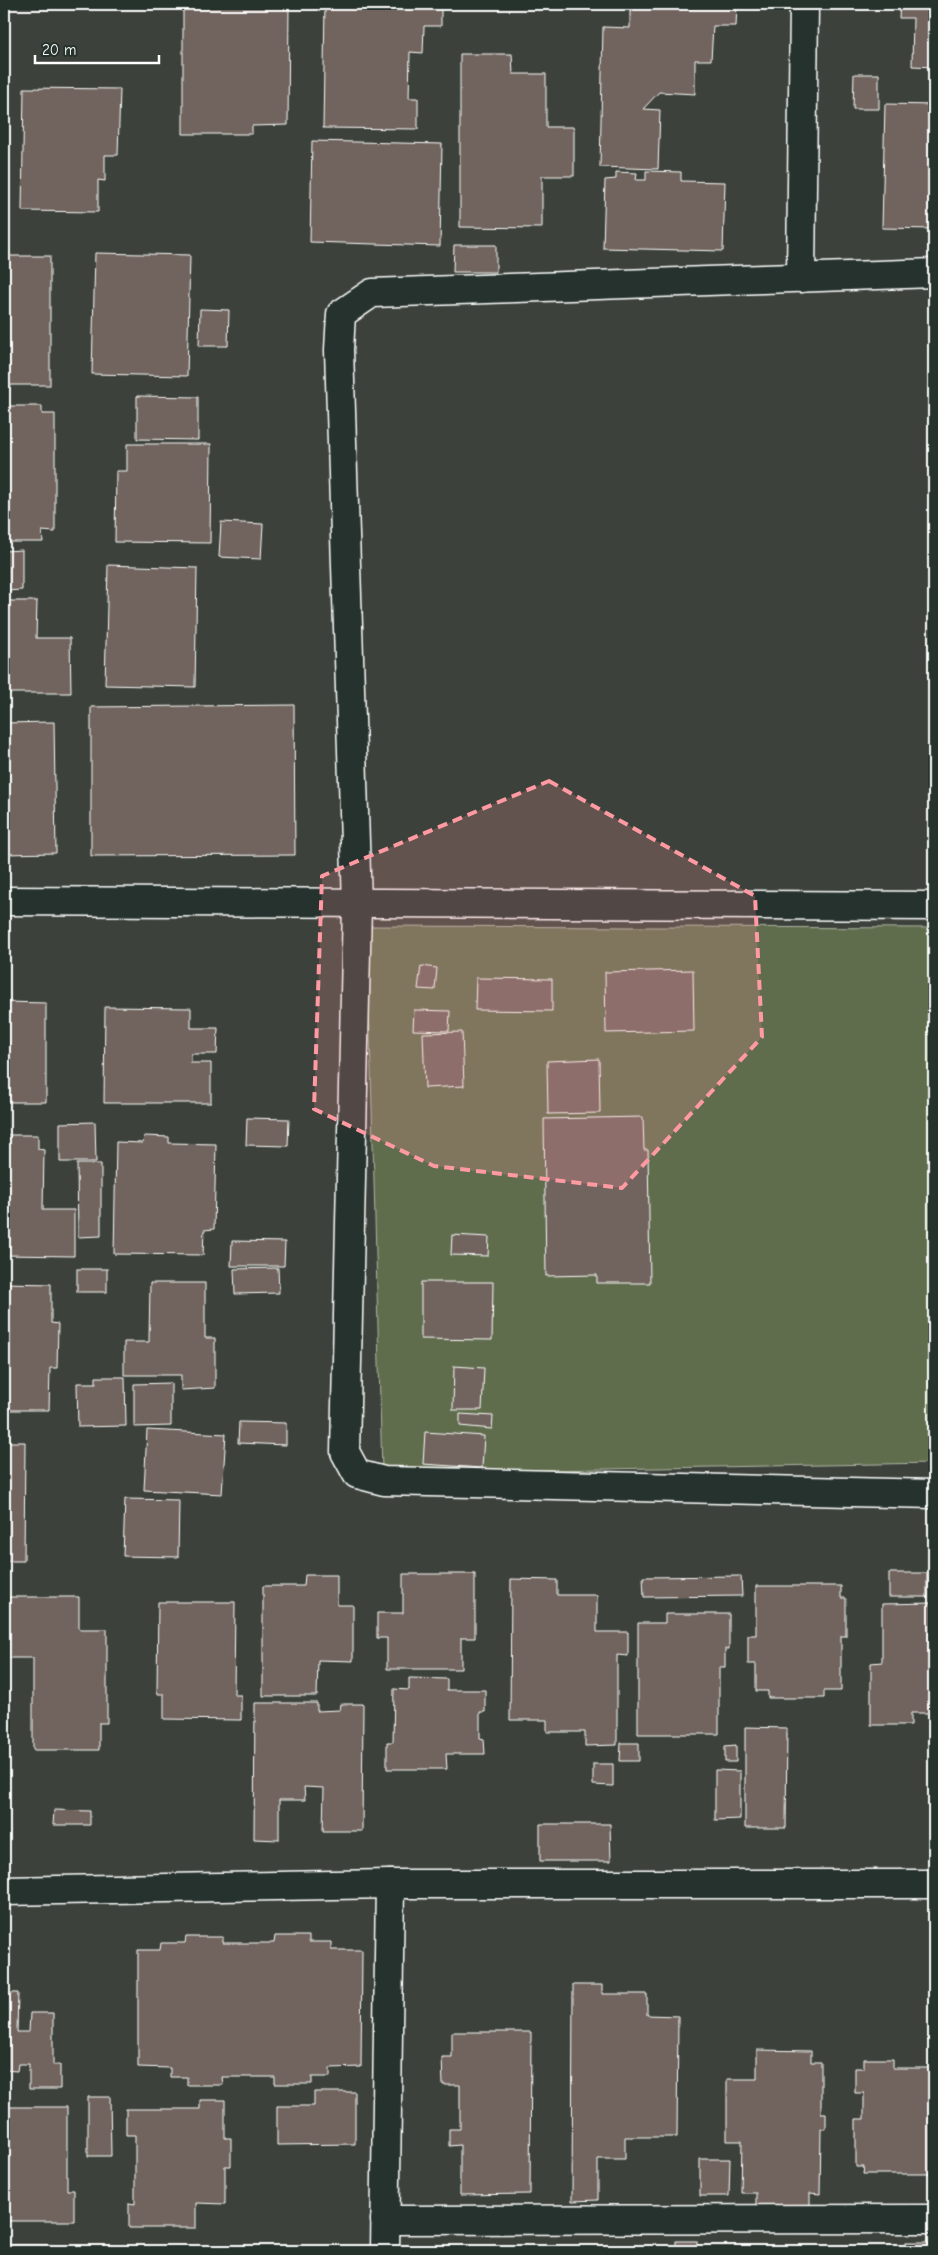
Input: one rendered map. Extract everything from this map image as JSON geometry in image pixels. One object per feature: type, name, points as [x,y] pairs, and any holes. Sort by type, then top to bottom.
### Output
[{"type":"street","points":[[801,278],[804,4]]},
{"type":"street","points":[[934,274],[372,294],[341,314],[339,350],[357,904],[345,1452],[358,1474],[384,1481],[934,1494]]},
{"type":"street","points":[[4,901],[934,906]]},
{"type":"street","points":[[4,1891],[390,1884],[934,1884]]},
{"type":"street","points":[[385,2251],[390,1884]]},
{"type":"street","points":[[385,2220],[934,2219]]},
{"type":"highlighted area","points":[[549,781],[755,896],[762,1037],[622,1188],[434,1166],[314,1109],[322,876]]},
{"type":"green space","points":[[367,926],[934,928],[934,1463],[382,1473]]},
{"type":"building","points":[[183,4],[289,4],[288,125],[252,126],[252,134],[183,134]]},
{"type":"building","points":[[325,4],[441,4],[441,26],[424,26],[423,53],[410,52],[409,98],[418,98],[418,129],[323,128]]},
{"type":"building","points":[[630,4],[737,4],[736,26],[713,26],[711,60],[695,60],[695,94],[659,92],[643,109],[660,110],[658,169],[600,167],[603,27],[630,28]]},
{"type":"building","points":[[900,4],[934,4],[934,67],[912,66],[913,18],[899,18]]},
{"type":"building","points":[[460,54],[512,54],[513,74],[546,74],[546,127],[574,127],[574,176],[542,176],[542,228],[460,227]]},
{"type":"building","points":[[854,74],[879,74],[879,109],[853,109]]},
{"type":"building","points":[[24,88],[120,89],[118,155],[105,155],[105,181],[98,180],[98,212],[22,211]]},
{"type":"building","points":[[885,104],[934,105],[934,229],[882,228]]},
{"type":"building","points":[[312,141],[442,144],[440,246],[310,242]]},
{"type":"building","points":[[646,171],[681,172],[681,181],[725,182],[723,251],[603,248],[605,180],[616,179],[616,172],[637,173],[636,180],[646,180]]},
{"type":"building","points":[[454,245],[496,245],[496,272],[453,272]]},
{"type":"building","points":[[95,253],[190,255],[187,376],[92,374]]},
{"type":"building","points":[[4,256],[50,256],[50,385],[4,385]]},
{"type":"building","points":[[200,309],[229,310],[228,346],[199,346]]},
{"type":"building","points":[[137,396],[198,397],[198,440],[137,439]]},
{"type":"building","points":[[4,406],[42,406],[42,414],[55,414],[55,532],[42,531],[43,542],[4,542]]},
{"type":"building","points":[[127,444],[211,444],[210,543],[115,542],[116,471],[127,471]]},
{"type":"building","points":[[221,522],[263,524],[261,559],[219,557]]},
{"type":"building","points":[[22,550],[22,590],[4,591],[4,551]]},
{"type":"building","points":[[108,565],[197,568],[195,687],[105,685]]},
{"type":"building","points":[[4,601],[37,601],[36,638],[70,638],[71,693],[4,693]]},
{"type":"building","points":[[294,705],[295,855],[91,856],[91,707]]},
{"type":"building","points":[[54,722],[56,853],[4,854],[4,723]]},
{"type":"building","points":[[421,966],[437,968],[435,990],[418,989]]},
{"type":"building","points":[[693,970],[694,1031],[606,1033],[605,972]]},
{"type":"building","points":[[476,978],[552,979],[552,1011],[475,1010]]},
{"type":"building","points":[[4,1002],[46,1003],[46,1102],[4,1102]]},
{"type":"building","points":[[105,1007],[191,1008],[191,1028],[218,1028],[217,1054],[191,1054],[191,1063],[211,1063],[211,1103],[104,1103]]},
{"type":"building","points":[[414,1010],[450,1011],[449,1031],[413,1030]]},
{"type":"building","points":[[462,1032],[464,1086],[425,1088],[423,1033]]},
{"type":"building","points":[[599,1059],[600,1113],[548,1114],[547,1061]]},
{"type":"building","points":[[643,1117],[644,1150],[648,1150],[650,1283],[597,1283],[597,1275],[546,1276],[544,1119]]},
{"type":"building","points":[[247,1118],[289,1119],[288,1146],[246,1145]]},
{"type":"building","points":[[95,1122],[96,1162],[60,1162],[60,1123]]},
{"type":"building","points":[[4,1135],[38,1135],[38,1149],[44,1150],[43,1210],[74,1210],[74,1256],[4,1255]]},
{"type":"building","points":[[144,1136],[169,1137],[169,1143],[216,1144],[214,1229],[204,1230],[203,1255],[114,1254],[116,1142],[143,1143]]},
{"type":"building","points":[[77,1164],[101,1164],[101,1236],[78,1237]]},
{"type":"building","points":[[452,1235],[489,1237],[488,1256],[451,1255]]},
{"type":"building","points":[[232,1241],[285,1242],[284,1266],[231,1266]]},
{"type":"building","points":[[278,1268],[279,1293],[235,1294],[234,1269]]},
{"type":"building","points":[[77,1269],[107,1269],[107,1292],[77,1292]]},
{"type":"building","points":[[421,1282],[493,1282],[492,1340],[421,1339]]},
{"type":"building","points":[[4,1283],[51,1284],[51,1323],[58,1324],[57,1368],[50,1368],[49,1410],[4,1410]]},
{"type":"building","points":[[150,1283],[205,1283],[205,1338],[215,1338],[215,1388],[181,1390],[181,1375],[124,1375],[124,1342],[149,1342]]},
{"type":"building","points":[[454,1366],[484,1368],[482,1410],[453,1410]]},
{"type":"building","points":[[96,1377],[125,1377],[126,1426],[78,1427],[77,1383],[96,1383]]},
{"type":"building","points":[[171,1383],[171,1426],[134,1427],[134,1384]]},
{"type":"building","points":[[460,1414],[493,1416],[492,1429],[460,1426]]},
{"type":"building","points":[[239,1422],[286,1423],[286,1445],[238,1443]]},
{"type":"building","points":[[147,1430],[226,1434],[222,1494],[144,1490]]},
{"type":"building","points":[[425,1432],[484,1436],[482,1468],[423,1464]]},
{"type":"building","points":[[4,1442],[25,1442],[24,1561],[4,1561]]},
{"type":"building","points":[[125,1499],[179,1500],[178,1557],[123,1556]]},
{"type":"building","points":[[889,1573],[927,1573],[927,1597],[889,1597]]},
{"type":"building","points":[[403,1574],[475,1574],[475,1638],[461,1638],[461,1669],[387,1669],[387,1638],[377,1638],[377,1613],[403,1613]]},
{"type":"building","points":[[305,1575],[337,1575],[337,1605],[353,1605],[353,1661],[318,1660],[317,1696],[263,1696],[263,1586],[304,1586]]},
{"type":"building","points":[[741,1576],[742,1596],[644,1597],[643,1577]]},
{"type":"building","points":[[511,1579],[557,1580],[557,1595],[597,1595],[597,1632],[628,1632],[628,1656],[617,1655],[617,1745],[585,1746],[585,1732],[547,1732],[547,1720],[510,1720]]},
{"type":"building","points":[[756,1586],[841,1586],[841,1598],[846,1598],[846,1636],[841,1636],[841,1691],[824,1691],[824,1698],[768,1698],[768,1691],[756,1691],[756,1664],[748,1664],[748,1635],[756,1635]]},
{"type":"building","points":[[8,1597],[79,1597],[79,1629],[107,1629],[107,1723],[99,1723],[99,1750],[33,1750],[33,1658],[8,1658]]},
{"type":"building","points":[[158,1602],[235,1602],[234,1695],[241,1695],[241,1720],[164,1719],[164,1694],[157,1694]]},
{"type":"building","points":[[934,1603],[934,1713],[911,1713],[911,1725],[871,1725],[871,1663],[882,1662],[882,1604]]},
{"type":"building","points":[[665,1614],[729,1614],[729,1649],[725,1649],[725,1667],[719,1667],[719,1734],[638,1734],[638,1623],[665,1623]]},
{"type":"building","points":[[409,1678],[447,1679],[447,1690],[485,1690],[485,1712],[480,1712],[480,1738],[484,1739],[485,1754],[446,1754],[447,1769],[387,1769],[387,1742],[393,1742],[394,1689],[409,1690]]},
{"type":"building","points":[[255,1703],[317,1703],[317,1711],[340,1710],[341,1704],[363,1704],[362,1831],[323,1831],[324,1788],[304,1787],[305,1800],[279,1800],[279,1840],[254,1839]]},
{"type":"building","points":[[745,1727],[787,1728],[786,1828],[745,1828]]},
{"type":"building","points":[[621,1743],[639,1743],[639,1761],[620,1761]]},
{"type":"building","points":[[736,1745],[736,1762],[725,1762],[725,1746]]},
{"type":"building","points":[[593,1764],[613,1764],[613,1786],[593,1785]]},
{"type":"building","points":[[715,1770],[740,1771],[740,1819],[715,1820]]},
{"type":"building","points":[[54,1810],[90,1811],[90,1825],[53,1825]]},
{"type":"building","points":[[540,1824],[610,1824],[611,1861],[540,1861]]},
{"type":"building","points":[[275,1936],[309,1936],[309,1942],[331,1942],[331,1950],[362,1950],[361,2067],[330,2068],[330,2077],[312,2077],[312,2084],[275,2084],[275,2077],[222,2077],[223,2085],[187,2085],[187,2077],[170,2077],[170,2068],[138,2067],[138,1950],[160,1950],[161,1943],[185,1943],[186,1937],[223,1937],[223,1943],[274,1943]]},
{"type":"building","points":[[573,1985],[602,1985],[602,1994],[647,1994],[647,2015],[678,2016],[677,2137],[625,2137],[625,2159],[598,2159],[598,2200],[572,2201]]},
{"type":"building","points":[[4,1993],[18,1993],[17,2032],[29,2032],[30,2013],[53,2013],[53,2065],[60,2065],[60,2089],[29,2089],[29,2064],[18,2064],[17,2071],[4,2070]]},
{"type":"building","points":[[452,2032],[531,2032],[530,2194],[460,2195],[460,2145],[449,2146],[449,2129],[460,2129],[460,2085],[443,2085],[442,2057],[452,2057]]},
{"type":"building","points":[[757,2050],[811,2051],[811,2062],[821,2062],[821,2113],[826,2113],[826,2129],[821,2129],[820,2194],[810,2193],[810,2205],[756,2205],[756,2193],[741,2193],[742,2141],[727,2141],[727,2079],[757,2079]]},
{"type":"building","points":[[864,2059],[893,2059],[893,2068],[934,2068],[934,2174],[863,2174],[864,2167],[856,2167],[856,2119],[864,2119],[864,2093],[855,2093],[855,2068],[864,2068]]},
{"type":"building","points":[[314,2092],[355,2092],[355,2144],[277,2145],[277,2106],[314,2106]]},
{"type":"building","points":[[88,2097],[110,2097],[111,2156],[88,2156]]},
{"type":"building","points":[[200,2100],[225,2100],[225,2138],[231,2138],[231,2166],[225,2166],[225,2204],[196,2203],[196,2228],[129,2228],[129,2203],[135,2204],[135,2135],[126,2135],[126,2109],[200,2109]]},
{"type":"building","points":[[4,2107],[67,2107],[67,2190],[74,2190],[74,2221],[4,2221]]},
{"type":"building","points":[[700,2159],[730,2159],[729,2196],[700,2196]]},
{"type":"building","points":[[676,2241],[697,2241],[697,2251],[676,2251]]},
{"type":"building","points":[[906,2242],[928,2242],[928,2251],[906,2251]]},
{"type":"building","points":[[4,2245],[51,2245],[51,2251],[4,2251]]},
{"type":"building","points":[[152,2249],[195,2249],[195,2251],[152,2251]]},
{"type":"building","points":[[556,2250],[556,2251],[450,2251]]}]
